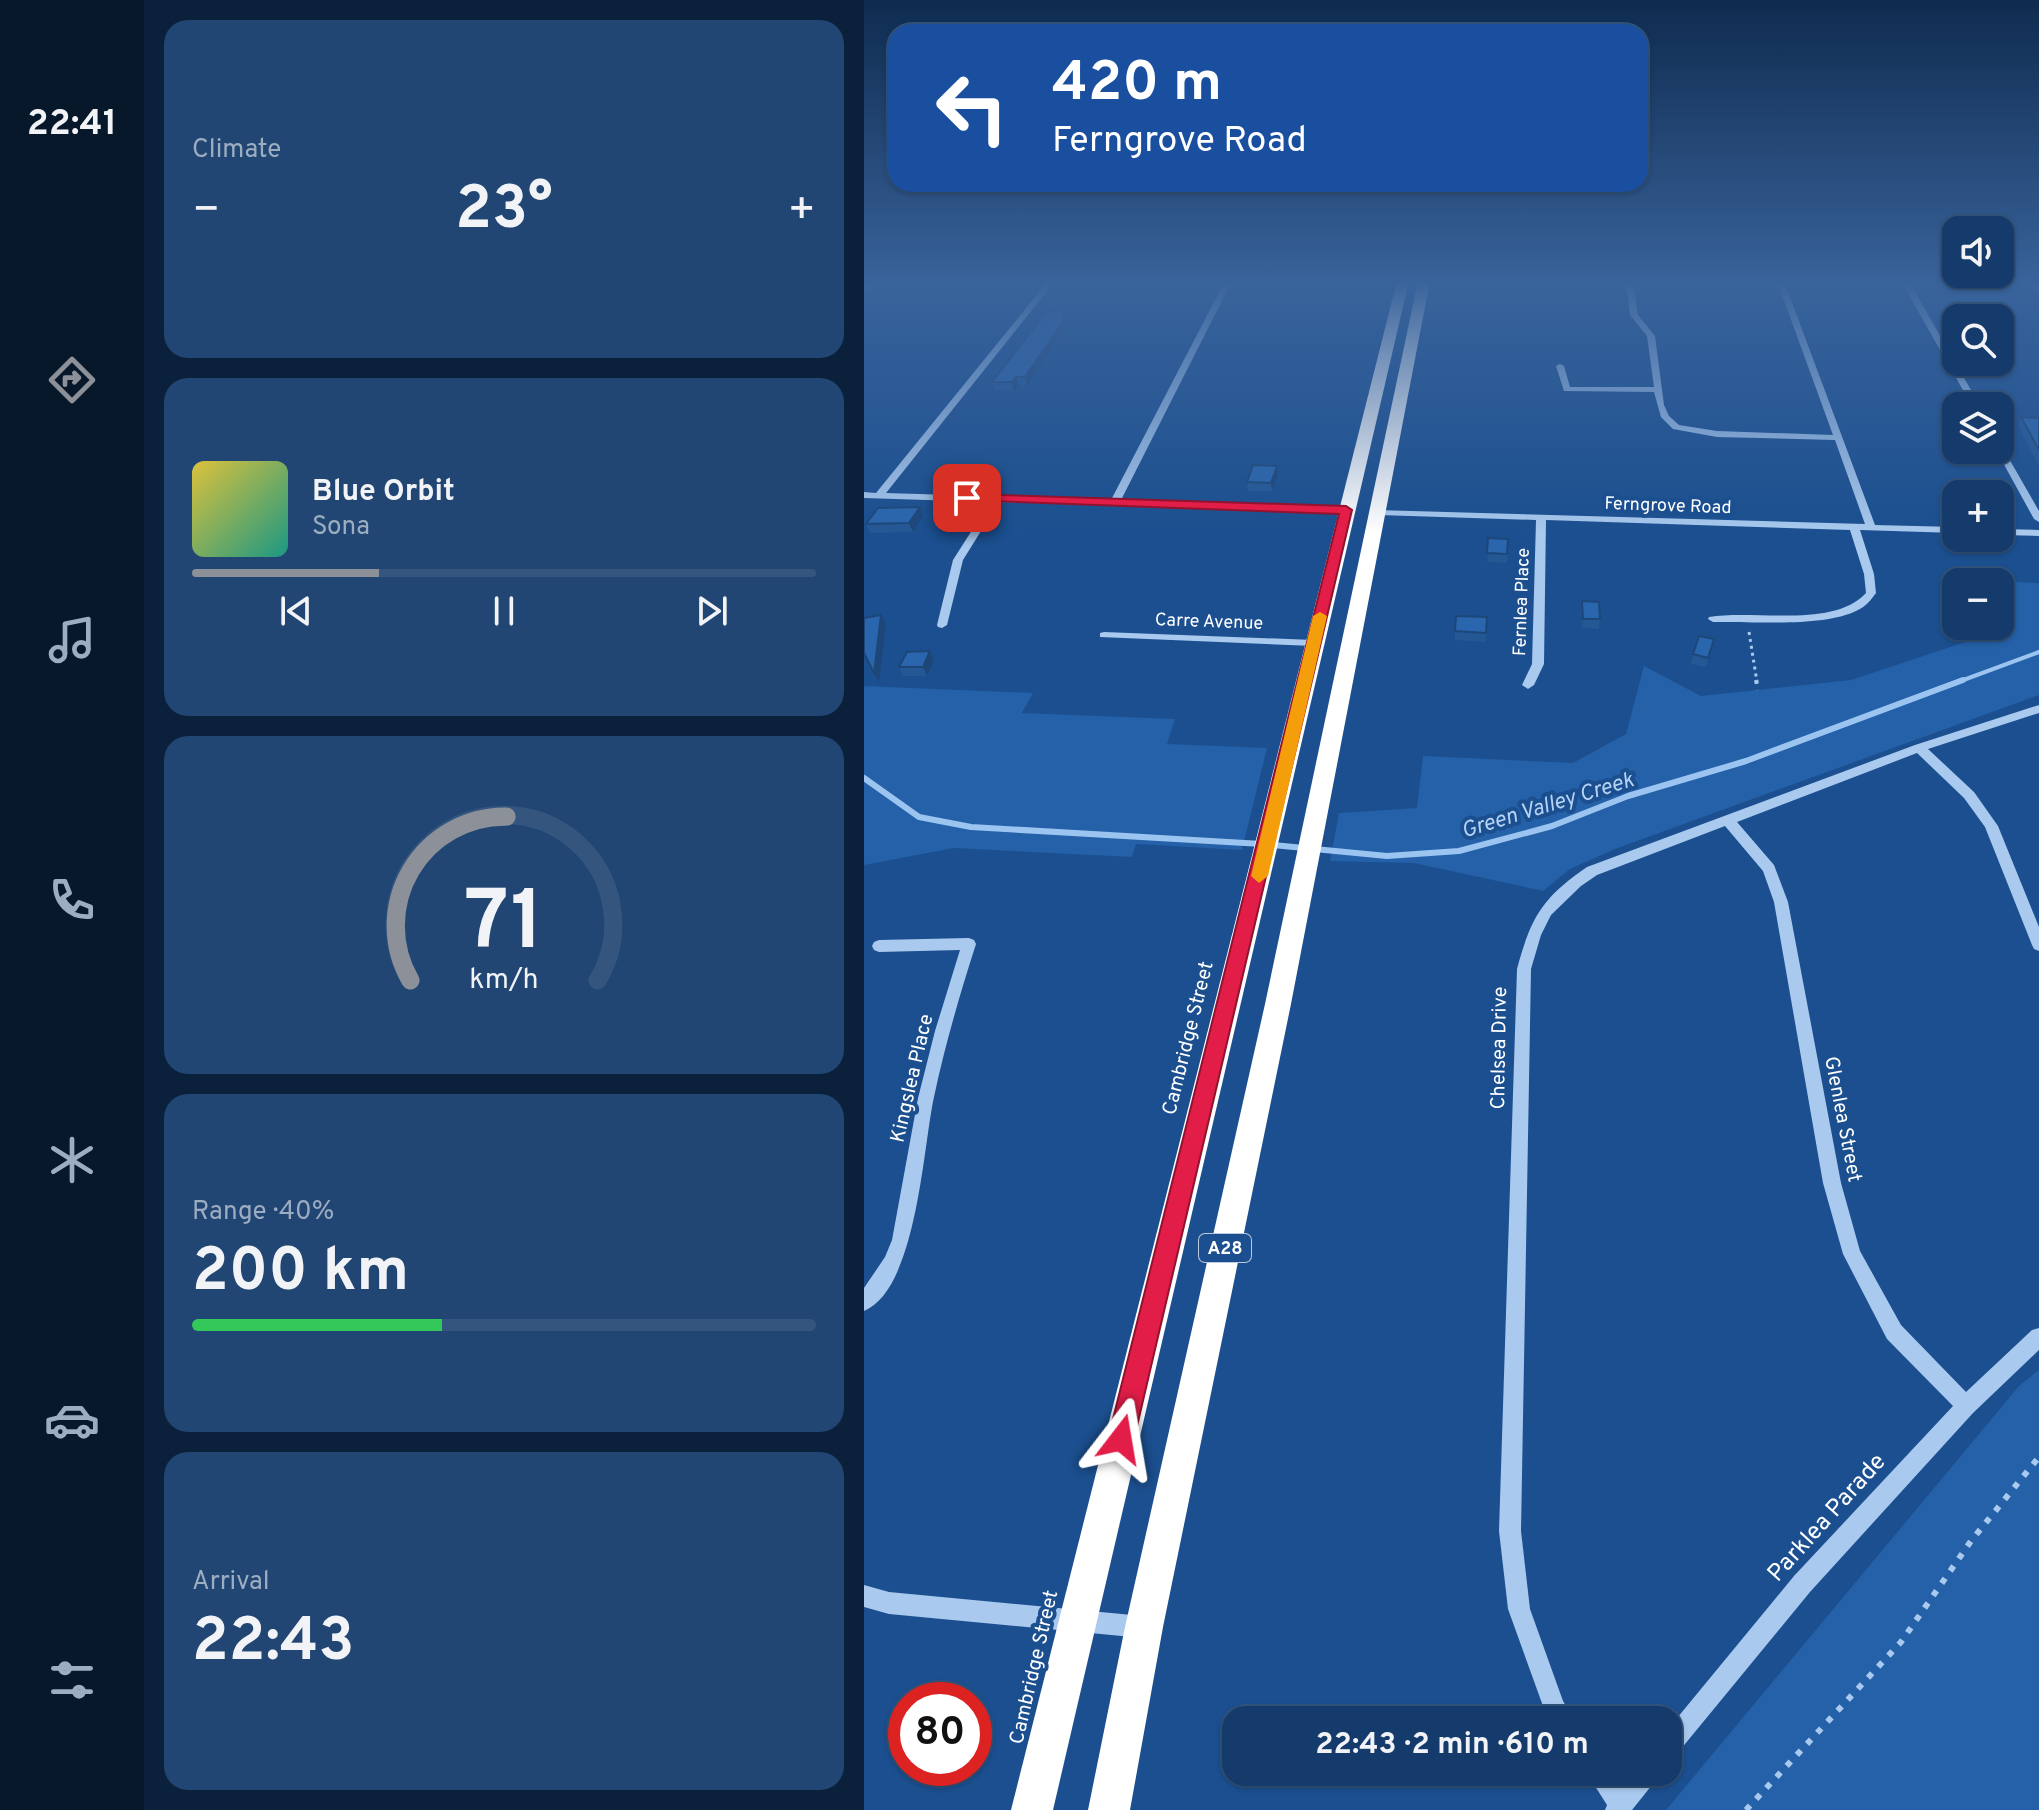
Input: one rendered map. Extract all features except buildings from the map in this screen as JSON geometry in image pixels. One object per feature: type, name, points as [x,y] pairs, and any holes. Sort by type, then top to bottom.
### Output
[{"type":"highway","name":"Cambridge Street","points":[[1032,1810],[1382,365]]},
{"type":"highway","name":"A28","points":[[1109,1810],[1144,1627],[1408,365]]},
{"type":"street","points":[[879,495],[983,365]]},
{"type":"street","points":[[1115,502],[1185,365]]},
{"type":"street","points":[[1655,365],[1665,417],[1676,427],[1717,434],[1839,438]]},
{"type":"street","points":[[1812,365],[1871,527]]},
{"type":"street","points":[[1953,365],[1968,392]]},
{"type":"street","points":[[1560,366],[1567,389],[1658,390]]},
{"type":"street","points":[[2008,464],[2039,519]]},
{"type":"street","points":[[864,495],[1346,510]]},
{"type":"street","points":[[942,625],[958,560],[996,499]]},
{"type":"street","name":"Ferngrove Road","points":[[1379,512],[1942,530]]},
{"type":"street","name":"Fernlea Place","points":[[1528,685],[1538,664],[1541,517]]},
{"type":"street","points":[[1713,619],[1845,611],[1862,604],[1871,593],[1869,574],[1854,527]]},
{"type":"street","points":[[2014,532],[2039,533]]},
{"type":"street","name":"Carre Avenue","points":[[1104,635],[1313,643]]},
{"type":"street","name":"Chelsea Drive","points":[[1553,1706],[1519,1609],[1510,1531],[1524,969],[1535,926],[1558,894],[1592,871],[1919,748],[2039,709]]},
{"type":"street","points":[[1919,748],[1969,795],[1991,826],[2039,945]]},
{"type":"street","name":"Glenlea Street","points":[[1727,819],[1769,869],[1781,902],[1832,1183],[1852,1254],[1894,1332],[1966,1406]]},
{"type":"street","name":"Kingslea Place","points":[[864,1302],[886,1277],[901,1245],[921,1120],[969,944],[879,946]]},
{"type":"street","name":"Parklea Parade","points":[[1682,1730],[1802,1584],[1966,1406],[2039,1337]]},
{"type":"street","points":[[864,1596],[889,1603],[1144,1627]]},
{"type":"street","points":[[1606,1786],[1619,1808],[1637,1786]]},
{"type":"path","points":[[1747,617],[1758,690]]},
{"type":"path","points":[[1746,1810],[1901,1642],[1971,1541],[2039,1457]]},
{"type":"shaded area","points":[[2014,582],[2039,583],[2039,695],[1615,849],[1570,869],[1543,891],[1414,863],[1330,861],[1339,813],[1417,808],[1423,756],[1573,763],[1626,734],[1644,666],[1701,696],[1851,680],[1971,640],[2014,640]]},
{"type":"shaded area","points":[[864,686],[1033,693],[1022,713],[1175,719],[1167,744],[1267,748],[1242,850],[1136,844],[1132,857],[954,848],[864,865]]},
{"type":"shaded area","points":[[2039,1370],[2039,1810],[1666,1810],[2019,1386]]},
{"type":"waterway","name":"Green Valley Creek","points":[[1958,682],[2039,652]]},
{"type":"waterway","name":"Green Valley Creek","points":[[1273,845],[1387,856],[1459,851],[1552,826],[1628,796],[1746,761],[1963,680]]},
{"type":"waterway","name":"Green Valley Creek","points":[[864,778],[919,817],[971,827],[1262,844]]},
{"type":"slow traffic","points":[[1259,876],[1320,616]]},
{"type":"route","points":[[967,498],[1346,510],[1121,1439]]}]
